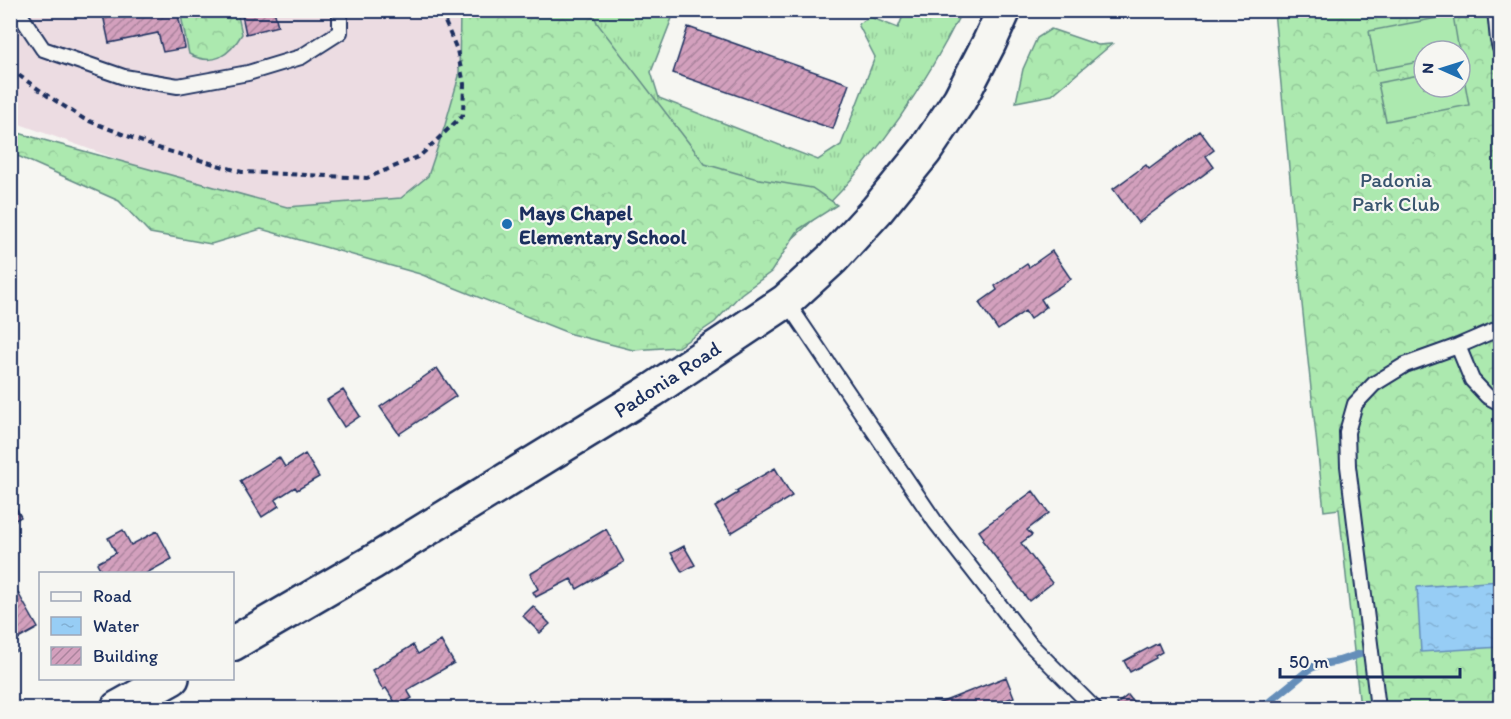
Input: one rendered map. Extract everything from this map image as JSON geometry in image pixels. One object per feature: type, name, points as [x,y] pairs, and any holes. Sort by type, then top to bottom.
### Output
[{"type":"main road","name":"Padonia Road","points":[[234,643],[373,562],[634,402],[786,301],[833,258],[877,210],[925,151],[960,99],[990,43],[1004,10]]},
{"type":"main road","points":[[118,708],[168,680]]},
{"type":"lane","points":[[17,10],[43,49],[124,77],[178,86],[248,73],[301,57],[340,32],[340,10]]},
{"type":"lane","points":[[1495,10],[1500,48]]},
{"type":"lane","points":[[786,301],[936,523],[1030,644],[1094,708]]},
{"type":"lane","points":[[1378,708],[1348,466],[1347,432],[1355,404],[1374,384],[1404,364],[1458,346],[1500,328]]},
{"type":"lane","points":[[1458,346],[1472,380],[1487,396],[1500,403]]},
{"type":"path","points":[[10,69],[84,119],[158,148],[242,172],[367,178],[420,156],[463,115],[464,84],[457,50],[440,10]]},
{"type":"shaded area","name":"Mays Chapel Elementary School","points":[[10,11],[583,11],[673,343],[131,164],[11,121]]},
{"type":"green space","points":[[655,10],[674,13],[651,72],[659,98],[818,160],[841,145],[875,57],[858,24],[870,17],[898,28],[905,11],[962,11],[900,118],[863,166],[811,222],[741,283],[583,11]]},
{"type":"green space","points":[[180,11],[237,11],[242,34],[232,48],[220,57],[198,58],[189,54]]},
{"type":"green space","points":[[460,11],[593,11],[597,23],[705,164],[754,178],[812,188],[837,205],[799,229],[771,272],[741,294],[715,322],[678,347],[633,350],[571,334],[420,274],[261,229],[211,244],[150,233],[119,201],[11,155],[11,131],[287,207],[401,198],[428,176],[445,125],[459,76]]},
{"type":"green space","name":"Padonia Park Club","points":[[1274,11],[1500,11],[1500,708],[1360,708],[1339,509],[1324,511]]},
{"type":"green space","points":[[1453,15],[1457,39],[1412,39],[1412,63],[1376,70],[1369,31]]},
{"type":"green space","points":[[1051,29],[1098,45],[1112,44],[1052,95],[1016,102],[1023,69],[1037,38]]},
{"type":"green space","points":[[1412,76],[1412,99],[1468,99],[1469,105],[1386,121],[1378,83]]},
{"type":"water","points":[[1500,581],[1500,647],[1421,652],[1417,587]]},
{"type":"building","points":[[102,10],[177,10],[185,48],[163,52],[158,33],[109,43]]},
{"type":"building","points":[[241,10],[274,10],[278,26],[246,34]]},
{"type":"building","points":[[688,27],[849,84],[833,129],[673,73]]},
{"type":"building","points":[[1200,131],[1214,150],[1206,156],[1214,167],[1138,223],[1113,189],[1146,165],[1149,169]]},
{"type":"building","points":[[1052,251],[1071,279],[1041,299],[1046,307],[1030,319],[1025,311],[998,330],[979,303],[997,290],[995,286],[1027,264],[1029,267]]},
{"type":"building","points":[[437,368],[456,396],[399,434],[380,407]]},
{"type":"building","points":[[343,390],[360,416],[344,427],[327,400]]},
{"type":"building","points":[[305,454],[319,477],[297,490],[295,487],[275,500],[279,506],[262,517],[240,481],[279,457],[285,467]]},
{"type":"building","points":[[775,468],[792,496],[731,533],[715,507],[738,493],[736,491]]},
{"type":"building","points":[[1033,491],[1049,513],[1027,530],[1032,535],[1021,543],[1052,583],[1029,601],[982,540],[984,538],[979,531]]},
{"type":"building","points":[[10,500],[21,517],[10,523]]},
{"type":"building","points":[[606,529],[624,562],[577,589],[571,579],[536,597],[533,592],[538,589],[530,574]]},
{"type":"building","points":[[123,530],[131,545],[157,531],[172,559],[149,572],[102,572],[97,563],[116,553],[108,538]]},
{"type":"building","points":[[684,546],[695,565],[682,572],[671,553]]},
{"type":"building","points":[[17,591],[38,628],[11,643],[16,651],[10,654],[10,595]]},
{"type":"building","points":[[533,606],[550,624],[540,633],[523,616]]},
{"type":"building","points":[[441,641],[454,663],[407,690],[412,698],[398,707],[386,688],[383,690],[372,670],[413,645],[418,654]]},
{"type":"building","points":[[1158,643],[1162,652],[1155,656],[1156,658],[1130,672],[1124,661]]},
{"type":"building","points":[[1006,677],[1014,697],[984,708],[927,708]]},
{"type":"building","points":[[1128,695],[1138,708],[1120,708],[1117,704]]},
{"type":"waterway","points":[[1262,708],[1311,668],[1360,654]]},
{"type":"place","name":"Mays Chapel Elementary School","points":[[507,224]]}]
